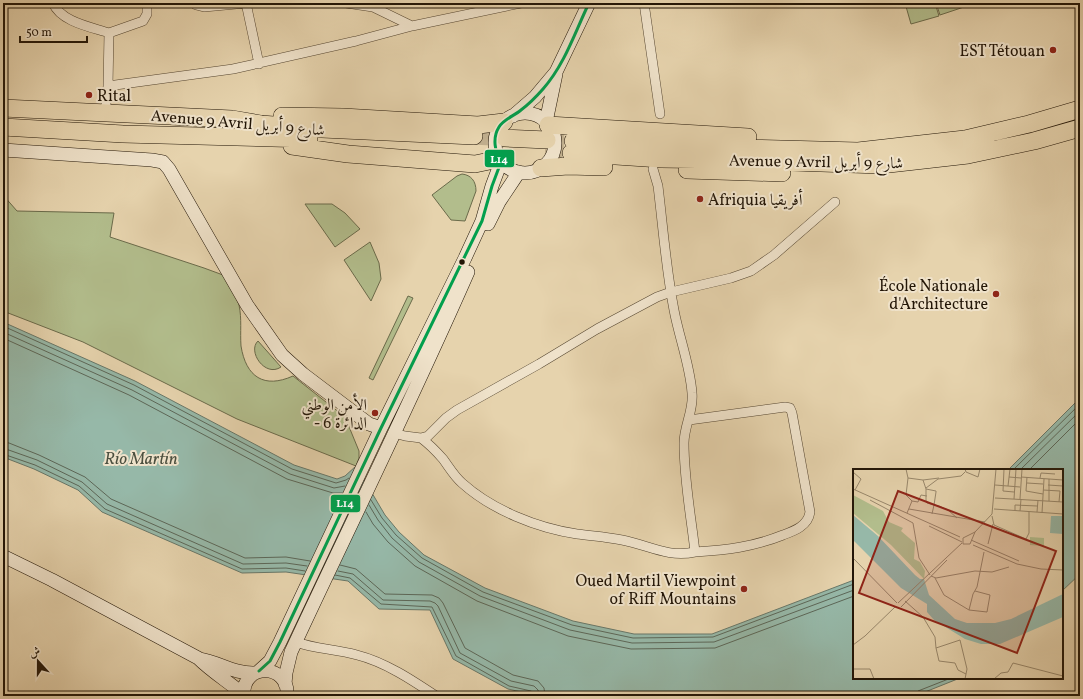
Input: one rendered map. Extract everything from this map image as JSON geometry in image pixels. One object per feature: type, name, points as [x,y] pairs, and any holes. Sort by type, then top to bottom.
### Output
[{"type":"highway","name":"Avenue 9 Avril شارع 9 أبريل","points":[[3,108],[232,119],[261,124],[473,142],[124,134],[3,127]]},
{"type":"highway","name":"Avenue 9 Avril شارع 9 أبريل","points":[[1080,109],[994,133],[965,139],[858,151],[628,144],[572,147],[660,159],[880,165],[968,156],[1034,142],[1080,128]]},
{"type":"highway","points":[[232,119],[273,115],[343,117],[478,125],[504,141]]},
{"type":"highway","points":[[242,137],[304,149],[475,164],[504,141],[546,135],[894,147]]},
{"type":"highway","points":[[541,168],[568,166],[742,173],[794,173],[847,171],[880,165]]},
{"type":"street","points":[[53,3],[56,9],[70,19],[109,33],[143,20],[147,14],[147,3]]},
{"type":"street","points":[[194,3],[204,7],[246,3],[259,64]]},
{"type":"street","points":[[346,3],[373,7],[412,26]]},
{"type":"street","points":[[108,86],[205,74],[259,64],[412,26],[521,3]]},
{"type":"street","points":[[244,696],[245,685],[250,676],[265,666],[274,655],[381,428],[465,258],[482,221],[504,141],[520,111],[535,98],[556,72],[589,3]]},
{"type":"street","points":[[644,3],[660,114]]},
{"type":"street","points":[[105,113],[108,86],[109,33]]},
{"type":"street","points":[[546,135],[556,72]]},
{"type":"street","points":[[504,141],[528,114],[538,116],[546,135]]},
{"type":"street","points":[[504,141],[512,170],[520,172],[534,171],[541,168],[549,161],[554,150],[554,137],[546,135]]},
{"type":"street","points":[[3,150],[122,157],[163,162],[247,304],[282,355],[303,374],[369,424],[381,428]]},
{"type":"street","points":[[653,169],[658,186],[671,292],[678,330],[688,367],[693,401],[684,445],[695,552]]},
{"type":"street","points":[[286,690],[288,663],[304,624],[377,473],[394,433],[440,337],[485,228],[499,202],[520,172]]},
{"type":"street","points":[[394,433],[421,438],[428,436],[446,418],[464,406],[539,364],[597,328],[657,297],[671,292],[731,278],[751,271],[774,255],[835,202]]},
{"type":"street","points":[[421,438],[437,453],[461,482],[488,501],[516,516],[560,531],[622,540],[676,554],[686,554],[731,549],[767,541],[802,526],[807,520],[810,512],[792,412],[790,408],[785,407],[689,420]]},
{"type":"street","points":[[3,556],[52,580],[198,658],[244,696]]},
{"type":"street","points":[[296,642],[368,658],[409,679],[436,696]]},
{"type":"street","points":[[198,658],[216,663],[241,673],[265,671],[275,673],[283,680],[286,690]]},
{"type":"green space","points":[[905,3],[935,3],[939,16],[911,24]]},
{"type":"green space","points":[[936,3],[966,3],[967,6],[940,15]]},
{"type":"green space","points":[[462,174],[472,179],[475,184],[476,191],[465,221],[451,220],[432,195],[457,176]]},
{"type":"green space","points":[[3,195],[17,211],[114,213],[110,237],[223,275],[234,293],[239,305],[241,320],[241,346],[243,357],[247,366],[258,378],[265,380],[283,380],[293,376],[345,417],[359,451],[359,458],[356,466],[237,419],[83,342],[3,311]]},
{"type":"green space","points":[[305,204],[332,204],[345,213],[360,229],[335,247]]},
{"type":"green space","points":[[370,242],[379,263],[381,279],[371,301],[344,260]]},
{"type":"green space","points":[[408,296],[413,298],[373,380],[369,378]]},
{"type":"green space","points":[[258,341],[281,367],[269,369],[259,362],[255,351],[255,345]]},
{"type":"water","name":"Río Martín","points":[[3,322],[135,381],[294,465],[337,479],[345,476],[356,466],[385,515],[399,532],[424,555],[485,588],[573,621],[634,634],[712,634],[853,580],[853,679],[958,679],[915,696],[539,696],[508,689],[453,659],[430,610],[379,609],[348,581],[286,572],[242,573],[102,512],[78,490],[34,469],[3,457]]},
{"type":"water","points":[[1080,398],[1080,574],[1063,590],[1063,469],[1009,469]]},
{"type":"tunnel","points":[[474,136],[505,138]]},
{"type":"tunnel","points":[[547,140],[573,141]]},
{"type":"tunnel","points":[[545,152],[571,153]]},
{"type":"transit line","name":"L14","points":[[259,671],[270,661],[280,642],[381,428],[482,221],[492,186],[501,162],[495,145],[497,131],[504,122],[527,105],[551,79],[564,58],[589,3]]},
{"type":"place","name":"EST Tétouan","points":[[1053,50]]},
{"type":"place","name":"Rital","points":[[89,95]]},
{"type":"place","name":"Afriquia أفريقيا","points":[[700,199]]},
{"type":"place","name":"École Nationale d'Architecture","points":[[996,294]]},
{"type":"place","name":"الأمن الوطني - الدائرة 6","points":[[375,413]]},
{"type":"place","name":"Oued Martil Viewpoint of Riff Mountains","points":[[744,589]]}]
